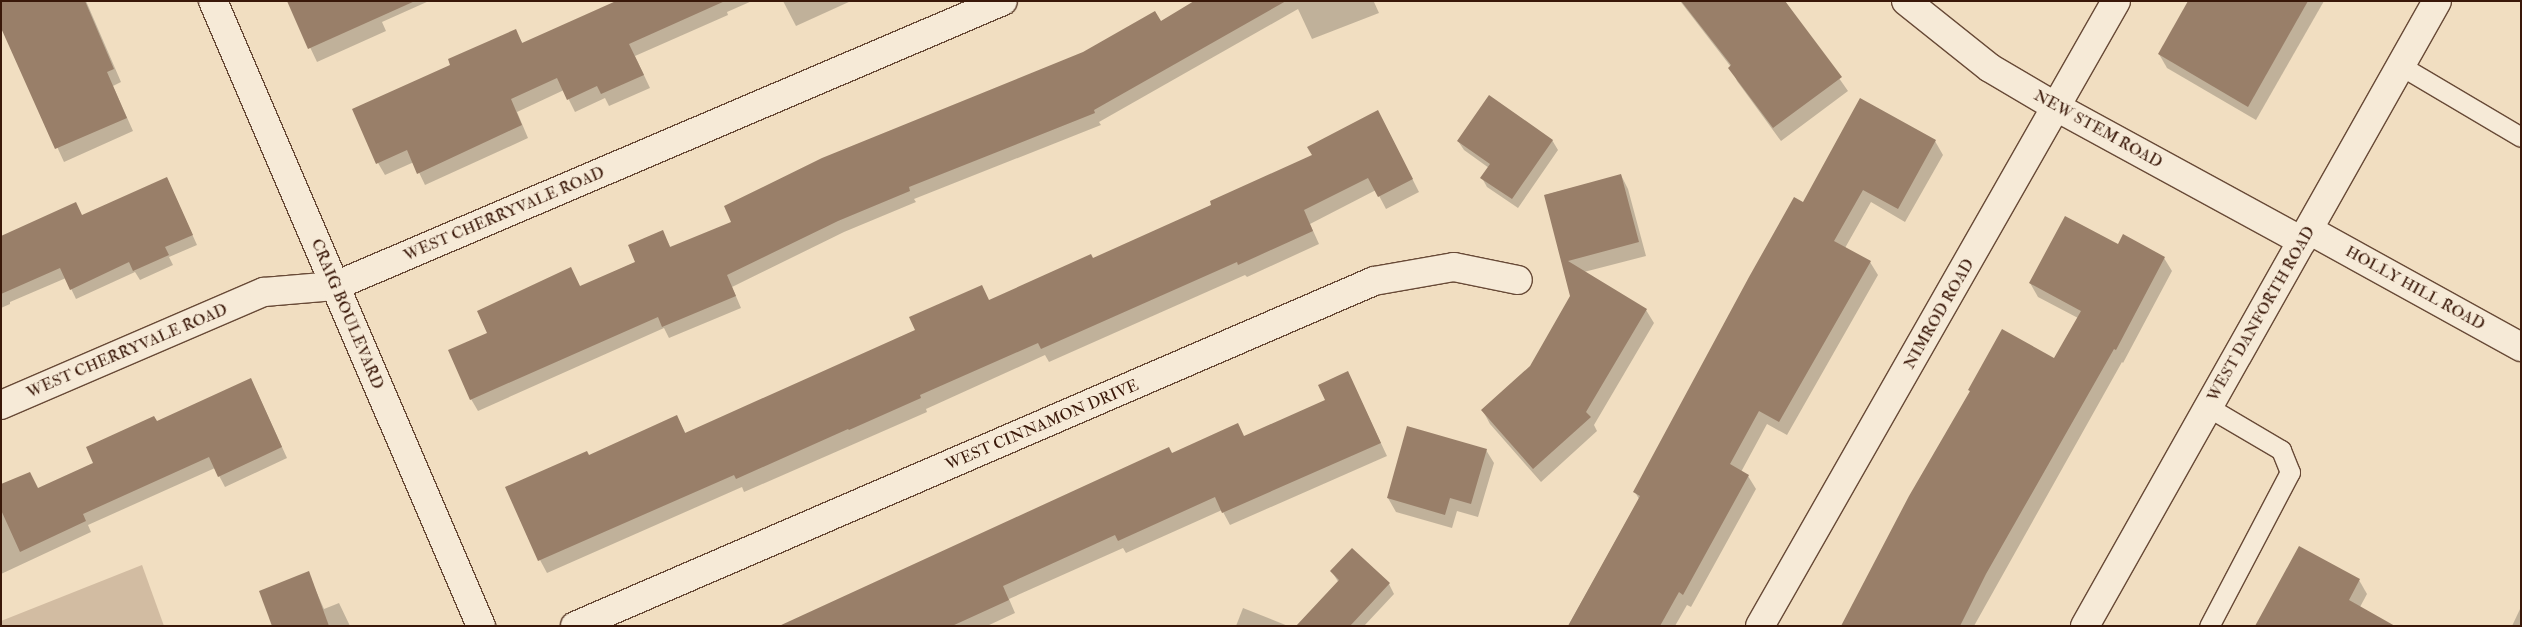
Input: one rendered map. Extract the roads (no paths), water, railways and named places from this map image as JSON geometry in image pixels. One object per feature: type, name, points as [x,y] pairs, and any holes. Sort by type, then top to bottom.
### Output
[{"type":"street","name":"CRAIG BOULEVARD","points":[[214,1],[481,626]]},
{"type":"street","name":"WEST CHERRYVALE ROAD","points":[[1,405],[264,292],[335,286],[1002,1]]},
{"type":"street","name":"NEW STEM ROAD","points":[[1906,1],[1990,68],[2058,108],[2306,235]]},
{"type":"street","name":"NIMROD ROAD","points":[[1760,626],[2058,108],[2116,1]]},
{"type":"street","name":"WEST DANFORTH ROAD","points":[[2085,626],[2438,1]]},
{"type":"street","name":"HOLLY HILL ROAD","points":[[2306,235],[2521,347]]},
{"type":"street","name":"WEST CINNAMON DRIVE","points":[[575,626],[1374,281],[1454,267],[1518,280]]},
{"type":"lane","points":[[2401,66],[2521,137]]},
{"type":"lane","points":[[2208,407],[2281,450],[2290,472],[2209,626]]}]
